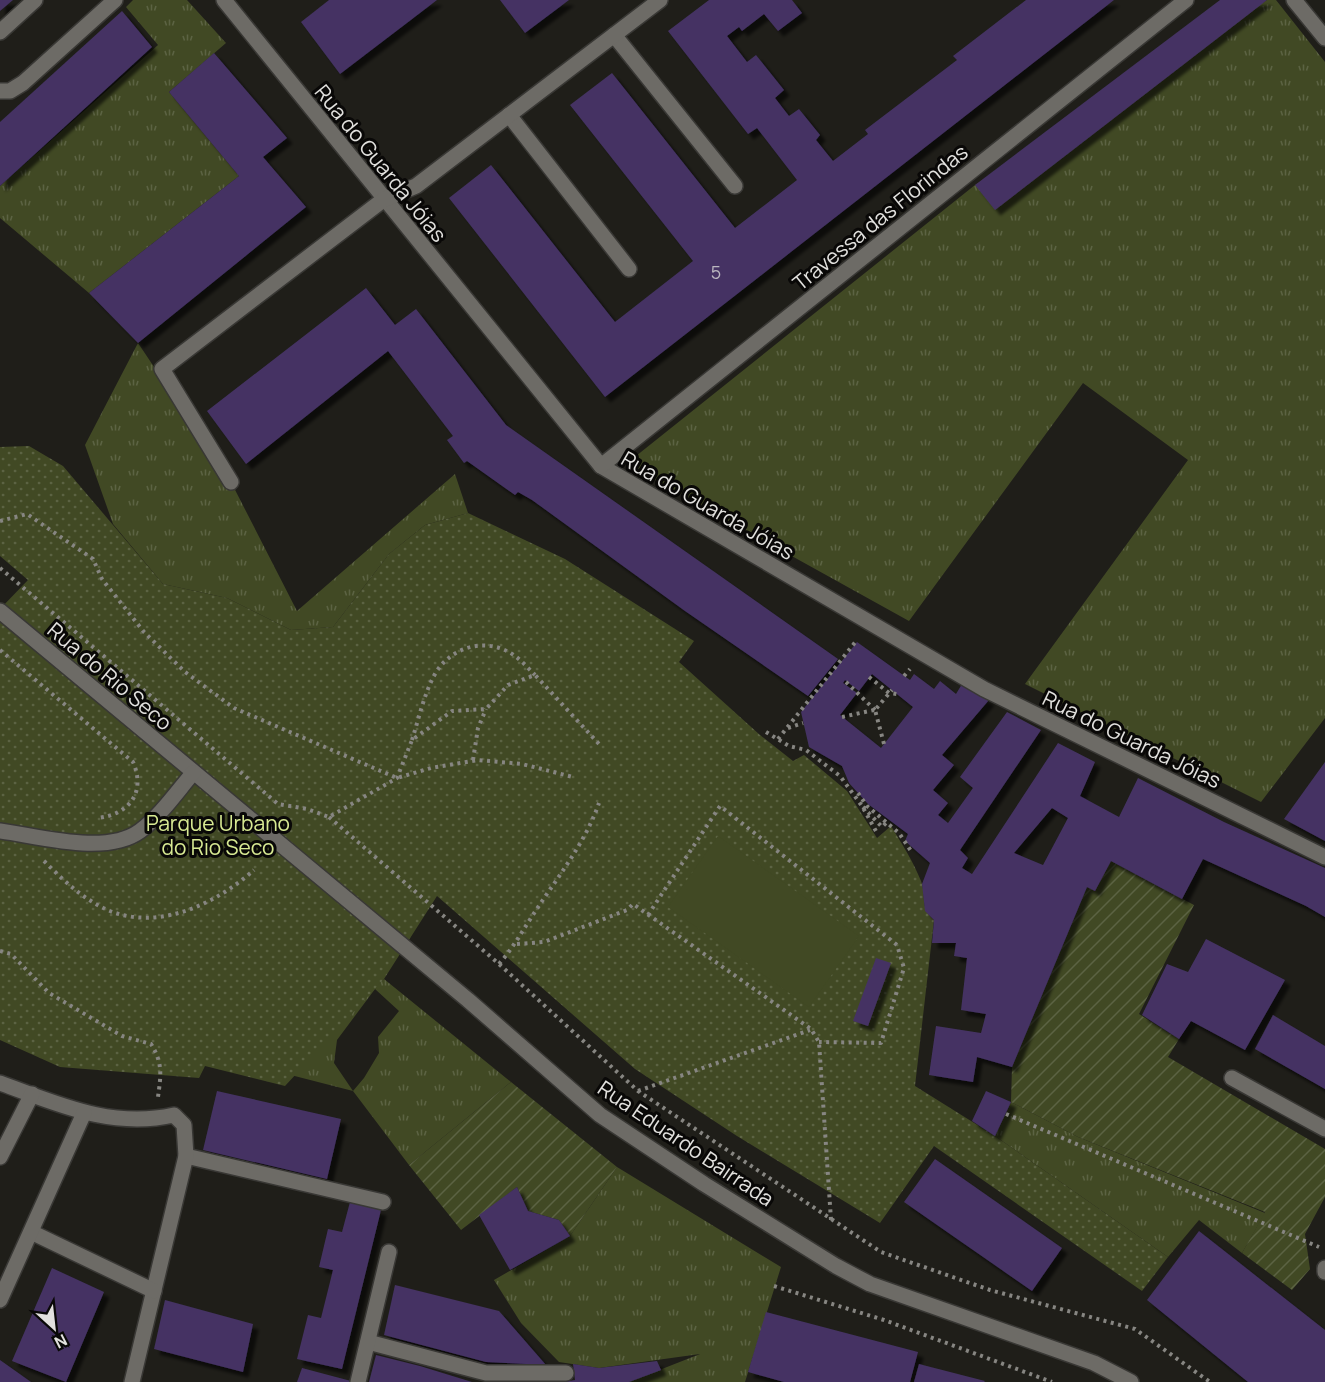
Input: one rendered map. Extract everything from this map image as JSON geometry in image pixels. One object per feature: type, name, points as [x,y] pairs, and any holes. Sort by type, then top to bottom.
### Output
[{"type":"street","points":[[0,32],[35,0]]},
{"type":"street","points":[[0,91],[10,91],[23,82],[115,0]]},
{"type":"street","name":"Rua do Guarda Jóias","points":[[224,0],[383,200],[601,466],[984,689],[1325,857]]},
{"type":"street","points":[[231,482],[162,369],[383,200],[416,186],[660,0]]},
{"type":"street","name":"Travessa das Florindas","points":[[601,466],[1186,0]]},
{"type":"street","points":[[1294,0],[1325,38]]},
{"type":"street","points":[[614,35],[735,186]]},
{"type":"street","points":[[509,115],[629,269]]},
{"type":"street","name":"Rua do Rio Seco","points":[[0,611],[193,773]]},
{"type":"street","points":[[0,831],[93,844],[120,841],[138,832],[153,819],[193,773]]},
{"type":"street","name":"Rua Eduardo Bairrada","points":[[193,773],[450,985],[600,1114],[704,1184],[836,1266],[870,1284],[1094,1364],[1131,1382]]},
{"type":"street","points":[[1232,1078],[1325,1129]]},
{"type":"street","points":[[0,1083],[84,1113],[119,1120],[155,1119],[174,1115],[184,1125],[186,1156],[132,1382]]},
{"type":"street","points":[[0,1157],[32,1094]]},
{"type":"street","points":[[0,1300],[84,1113]]},
{"type":"street","points":[[186,1156],[383,1202]]},
{"type":"street","points":[[31,1232],[153,1291]]},
{"type":"street","points":[[358,1382],[389,1252]]},
{"type":"street","points":[[368,1342],[486,1373],[566,1373]]},
{"type":"path","points":[[0,521],[27,514],[93,559],[102,579],[144,632],[185,672],[234,708],[396,778]]},
{"type":"path","points":[[0,568],[278,804],[307,809],[329,817],[499,964],[638,1091],[880,1252],[990,1290],[1135,1329],[1210,1382]]},
{"type":"path","points":[[778,739],[857,640],[866,635]]},
{"type":"path","points":[[396,778],[435,673],[459,650],[475,645],[501,649],[514,655],[599,744]]},
{"type":"path","points":[[0,650],[133,762],[139,777],[136,794],[126,808],[110,816],[90,819]]},
{"type":"path","points":[[473,760],[478,728],[486,709],[508,685],[535,675]]},
{"type":"path","points":[[869,677],[897,694]]},
{"type":"path","points":[[846,683],[875,710],[884,744]]},
{"type":"path","points":[[843,717],[875,710],[891,692]]},
{"type":"path","points":[[412,740],[452,711],[486,709]]},
{"type":"path","points":[[787,728],[803,723]]},
{"type":"path","points":[[766,732],[789,746],[806,750],[840,776],[862,806],[877,833]]},
{"type":"path","points":[[329,817],[396,778],[473,760],[522,764],[573,777]]},
{"type":"path","points":[[858,793],[867,806],[899,832],[910,851]]},
{"type":"path","points":[[499,964],[517,944],[591,827],[599,803]]},
{"type":"path","points":[[648,915],[720,806],[897,945],[904,968],[881,1043],[819,1042]]},
{"type":"path","points":[[862,806],[882,827],[887,822]]},
{"type":"path","points":[[37,855],[84,897],[112,912],[142,918],[164,916],[204,904],[223,895],[254,870]]},
{"type":"path","points":[[517,944],[544,942],[627,910],[633,904],[811,1029],[819,1042],[831,1220]]},
{"type":"path","points":[[0,951],[11,954],[49,993],[122,1036],[151,1044],[160,1058],[162,1069],[155,1119]]},
{"type":"path","points":[[638,1091],[811,1029]]},
{"type":"path","points":[[1006,1114],[1325,1250]]},
{"type":"path","points":[[774,1286],[884,1320],[1052,1382]]},
{"type":"green space","points":[[133,0],[187,0],[226,43],[169,92],[239,176],[89,293],[0,218],[0,186],[158,45],[126,7]]},
{"type":"green space","points":[[1267,0],[1276,0],[1325,62],[1325,718],[1261,802],[1025,684],[1188,460],[1083,383],[909,621],[626,464],[975,185]]},
{"type":"green space","points":[[138,343],[231,482],[297,611],[455,474],[468,513],[425,525],[389,554],[333,627],[291,630],[227,598],[163,584],[113,524],[85,445]]},
{"type":"green space","name":"Parque Urbano do Rio Seco","points":[[29,446],[63,466],[163,584],[227,598],[291,630],[333,627],[389,554],[425,525],[468,513],[565,559],[694,641],[679,662],[760,735],[793,761],[804,755],[847,791],[877,838],[891,826],[921,881],[926,910],[934,920],[915,1086],[995,1136],[1168,1257],[1142,1291],[934,1146],[880,1223],[737,1136],[635,1069],[437,896],[384,979],[285,1086],[205,1066],[199,1078],[60,1067],[0,1040],[0,609],[28,580],[0,556],[0,447]]},
{"type":"green space","points":[[718,836],[859,936],[809,1007],[668,907]]},
{"type":"green space","points":[[1111,861],[1194,905],[1139,1014],[1179,1039],[1168,1057],[1325,1149],[1325,1197],[1305,1234],[1310,1269],[1292,1290],[1242,1253],[1265,1212],[1078,1137],[1011,1102],[1012,1067],[1087,887],[1095,891]]},
{"type":"green space","points":[[384,979],[511,1082],[409,1165],[353,1091],[283,1073]],"holes":[[[375,989],[399,1011],[378,1037],[379,1053],[353,1091],[334,1063],[337,1040]]]},
{"type":"green space","points":[[511,1082],[617,1167],[570,1236],[559,1220],[528,1211],[517,1187],[461,1230],[409,1165]]},
{"type":"green space","points":[[1011,1102],[1078,1137],[1265,1213],[1242,1253],[1199,1220],[1168,1257],[995,1136]]},
{"type":"green space","points":[[617,1167],[781,1267],[745,1382],[629,1382],[700,1354],[599,1368],[559,1362],[521,1323],[494,1280],[570,1236]]},
{"type":"building","points":[[0,0],[13,0],[0,11]]},
{"type":"building","points":[[329,0],[437,0],[340,74],[301,22]]},
{"type":"building","points":[[500,0],[569,0],[525,33]]},
{"type":"building","points":[[709,0],[792,0],[802,13],[778,31],[764,14],[742,31],[739,27],[727,36],[747,62],[756,55],[784,90],[775,98],[789,116],[799,109],[820,135],[816,140],[833,161],[868,134],[865,130],[957,60],[953,56],[1026,0],[1114,0],[605,397],[449,198],[491,165],[615,322],[693,261],[570,105],[612,73],[735,228],[797,180],[757,128],[748,134],[668,31]]},
{"type":"building","points":[[1220,0],[1267,0],[995,210],[975,185]]},
{"type":"building","points":[[122,11],[152,47],[0,186],[0,122]]},
{"type":"building","points":[[214,53],[287,138],[263,157],[306,207],[138,343],[89,293],[239,176],[169,92]]},
{"type":"building","points":[[366,288],[395,325],[416,309],[506,425],[838,659],[808,696],[685,611],[532,500],[518,492],[515,495],[467,461],[464,463],[447,440],[453,436],[388,351],[246,464],[207,411]]},
{"type":"building","points":[[857,642],[910,680],[914,674],[934,689],[940,681],[956,694],[962,684],[989,700],[942,755],[954,765],[933,790],[948,803],[938,815],[948,823],[973,788],[960,777],[1007,712],[1041,730],[960,850],[968,858],[962,868],[972,874],[1058,743],[1095,762],[1080,796],[1119,817],[1138,778],[1224,822],[1325,868],[1325,917],[1203,859],[1182,899],[1111,861],[1095,891],[1087,887],[1012,1067],[977,1057],[973,1082],[929,1075],[936,1026],[981,1033],[986,1014],[961,1010],[967,958],[954,956],[956,943],[932,943],[934,920],[925,911],[922,884],[930,863],[905,841],[908,834],[868,804],[849,783],[842,766],[809,747],[801,712]],"holes":[[[872,674],[913,707],[881,748],[840,715],[857,693],[843,683],[845,680],[859,691]],[[1052,808],[1068,818],[1043,865],[1014,853]]]},
{"type":"building","points":[[1325,762],[1325,841],[1284,819]]},
{"type":"building","points":[[1206,939],[1285,980],[1245,1050],[1191,1021],[1179,1039],[1142,1015],[1167,964],[1188,972]]},
{"type":"building","points":[[876,958],[891,963],[868,1026],[853,1021]]},
{"type":"building","points":[[1273,1015],[1325,1046],[1325,1089],[1255,1049]]},
{"type":"building","points":[[217,1091],[341,1119],[327,1179],[203,1150]]},
{"type":"building","points":[[986,1091],[1011,1102],[995,1136],[972,1121]]},
{"type":"building","points":[[935,1159],[1062,1248],[1032,1291],[904,1202]]},
{"type":"building","points":[[517,1187],[528,1211],[559,1220],[570,1236],[510,1270],[479,1215]]},
{"type":"building","points":[[350,1202],[381,1210],[342,1369],[297,1359],[308,1315],[321,1318],[333,1270],[319,1267],[328,1229],[342,1232]]},
{"type":"building","points":[[1199,1231],[1325,1330],[1325,1382],[1248,1382],[1147,1300]]},
{"type":"building","points":[[52,1268],[104,1292],[66,1382],[12,1361]]},
{"type":"building","points":[[395,1285],[499,1311],[546,1365],[486,1362],[384,1335]]},
{"type":"building","points":[[165,1300],[253,1324],[243,1372],[154,1349]]},
{"type":"building","points":[[766,1312],[918,1352],[910,1382],[784,1382],[748,1372]]},
{"type":"building","points":[[376,1355],[420,1366],[472,1382],[369,1382]]},
{"type":"building","points":[[0,1360],[31,1382],[0,1382]]},
{"type":"building","points":[[657,1361],[661,1370],[629,1382],[563,1382],[575,1380],[573,1364],[599,1368]]},
{"type":"building","points":[[919,1364],[985,1381],[914,1382]]},
{"type":"building","points":[[302,1368],[351,1381],[351,1382],[297,1382]]}]
